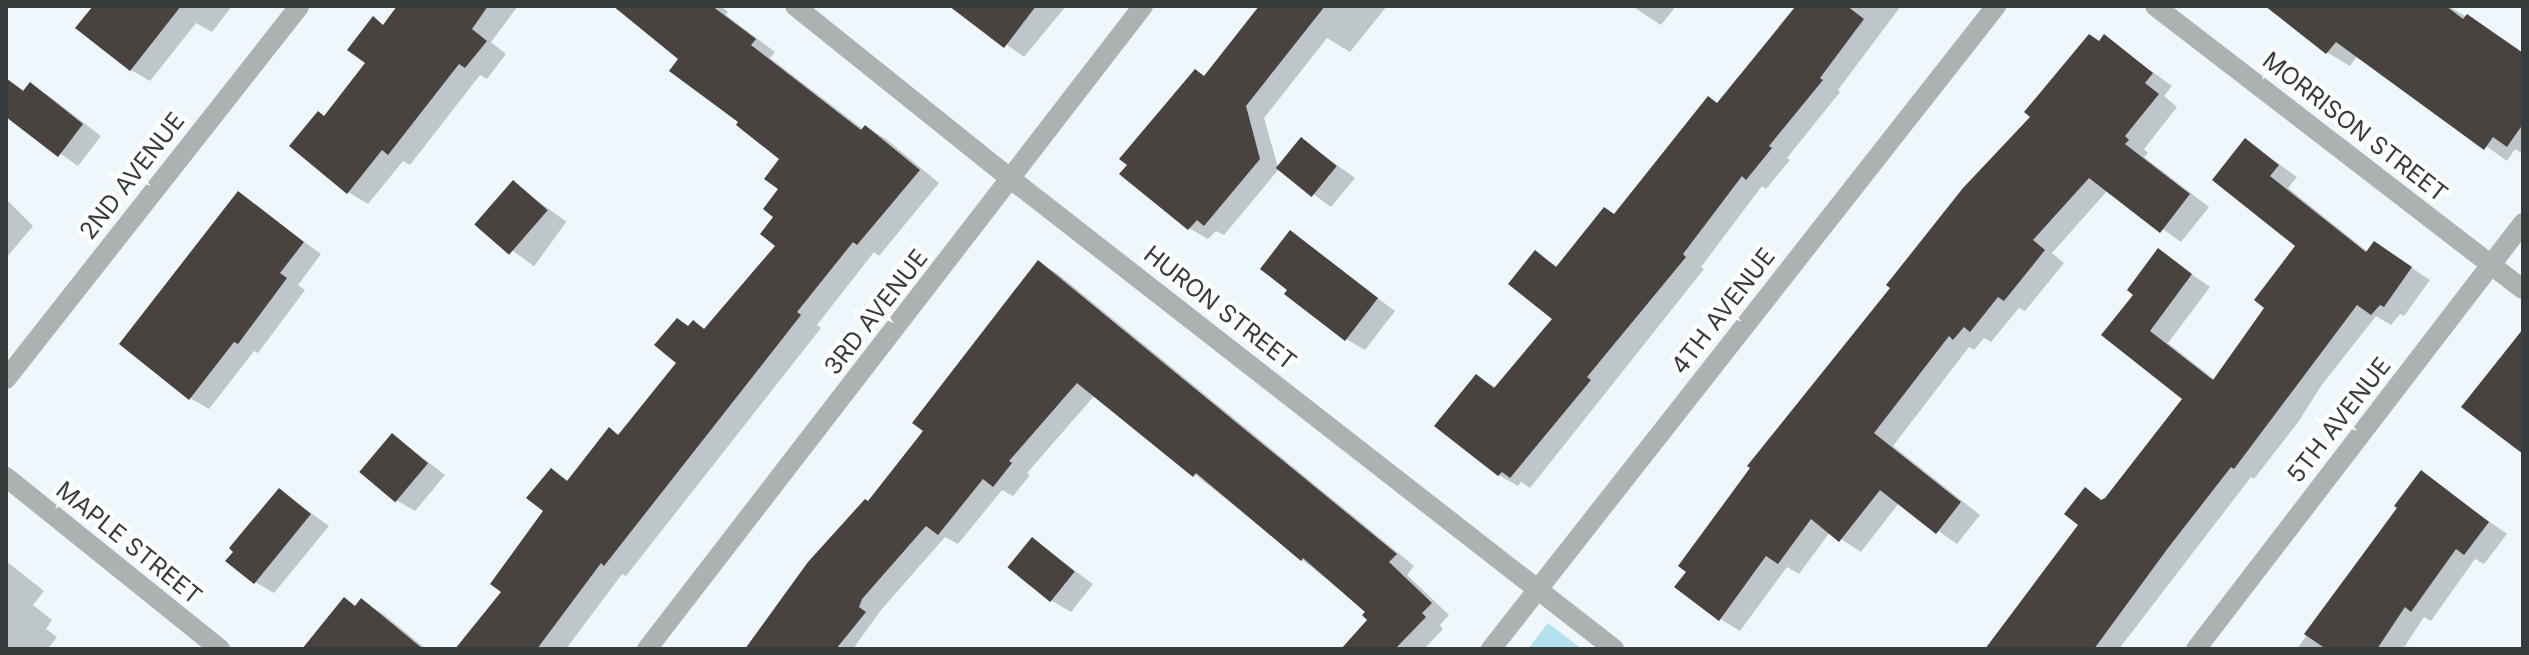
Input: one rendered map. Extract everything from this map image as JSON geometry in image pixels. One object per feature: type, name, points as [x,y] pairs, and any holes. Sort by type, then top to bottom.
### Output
[{"type":"street","name":"2ND AVENUE","points":[[6,379],[299,6]]},
{"type":"street","name":"HURON STREET","points":[[795,6],[1011,179],[1614,649]]},
{"type":"street","name":"3RD AVENUE","points":[[647,649],[1143,6]]},
{"type":"street","name":"4TH AVENUE","points":[[1491,649],[1996,6]]},
{"type":"street","name":"MORRISON STREET","points":[[2155,6],[2523,289]]},
{"type":"street","name":"5TH AVENUE","points":[[2196,649],[2523,223]]},
{"type":"street","name":"MAPLE STREET","points":[[6,477],[220,649]]},
{"type":"shaded area","points":[[1548,623],[1582,649],[1528,649]]},
{"type":"building","points":[[93,6],[181,6],[130,71],[75,28]]},
{"type":"building","points":[[397,6],[488,6],[472,29],[487,41],[465,68],[459,64],[388,155],[382,150],[347,194],[289,146],[318,111],[324,116],[365,63],[347,50],[373,16],[383,25]]},
{"type":"building","points":[[613,6],[712,6],[756,39],[751,45],[861,130],[865,125],[920,170],[857,245],[853,242],[797,312],[801,315],[604,566],[601,563],[537,649],[455,649],[501,592],[490,584],[543,511],[526,498],[551,468],[567,481],[609,427],[618,435],[676,363],[654,345],[677,318],[688,326],[693,320],[704,329],[775,246],[760,234],[773,217],[763,209],[778,189],[764,179],[779,159],[736,125],[738,122],[669,71],[678,59]]},
{"type":"building","points":[[949,6],[1036,6],[1004,48]]},
{"type":"building","points":[[1259,6],[1325,6],[1246,106],[1260,159],[1204,226],[1197,220],[1188,230],[1119,174],[1127,165],[1119,159],[1195,69],[1204,76]]},
{"type":"building","points":[[1796,6],[1847,6],[1864,19],[1820,78],[1823,80],[1769,146],[1772,148],[1746,180],[1742,176],[1683,254],[1686,257],[1587,377],[1591,380],[1510,478],[1502,472],[1498,476],[1434,426],[1476,374],[1494,388],[1552,319],[1508,284],[1535,250],[1556,267],[1604,207],[1614,214],[1708,96],[1717,103]]},
{"type":"building","points":[[2265,6],[2446,6],[2463,19],[2467,14],[2523,53],[2523,124],[2507,147],[2493,137],[2484,150],[2336,42],[2326,54]]},
{"type":"building","points":[[2089,34],[2099,41],[2104,34],[2153,73],[2145,83],[2159,94],[2125,136],[2129,140],[2125,144],[2190,194],[2160,233],[2089,178],[2033,240],[2045,250],[2004,301],[1998,297],[1970,332],[1964,327],[1953,340],[1949,336],[1874,433],[1961,502],[1936,534],[1880,490],[1839,542],[1811,519],[1778,564],[1766,556],[1719,621],[1674,587],[1686,572],[1678,566],[1750,468],[1747,466],[1890,288],[1886,285],[1963,188],[2030,117],[2024,112]]},
{"type":"building","points":[[6,78],[23,91],[30,82],[83,124],[58,157],[6,117]]},
{"type":"building","points":[[1301,137],[1337,166],[1312,197],[1276,168]]},
{"type":"building","points":[[2245,138],[2279,165],[2270,176],[2366,252],[2374,241],[2412,267],[2384,307],[2380,305],[2371,315],[2357,305],[2234,469],[2231,467],[2168,548],[2094,649],[1985,649],[2078,525],[2064,514],[2085,487],[2101,500],[2105,498],[2182,399],[2101,335],[2133,295],[2127,290],[2158,248],[2192,274],[2150,331],[2213,380],[2264,308],[2254,300],[2295,246],[2212,180]]},
{"type":"building","points":[[513,180],[548,210],[509,255],[474,225]]},
{"type":"building","points":[[238,191],[304,242],[280,273],[287,278],[238,344],[234,342],[189,400],[119,344]]},
{"type":"building","points":[[1290,230],[1378,298],[1345,341],[1284,294],[1287,290],[1260,269]]},
{"type":"building","points":[[1038,260],[1397,554],[1389,562],[1432,603],[1422,613],[1426,617],[1395,649],[1341,649],[1367,620],[1362,615],[1365,612],[1303,558],[1301,561],[1196,473],[1193,477],[1077,383],[1009,461],[1012,463],[993,487],[983,479],[938,535],[926,526],[862,599],[859,607],[866,612],[836,649],[745,649],[808,562],[865,499],[868,501],[923,431],[912,423]]},
{"type":"building","points":[[2523,329],[2523,454],[2461,407]]},
{"type":"building","points":[[392,433],[428,463],[395,502],[359,472]]},
{"type":"building","points":[[2421,470],[2489,522],[2464,555],[2456,549],[2411,612],[2405,607],[2377,649],[2326,649],[2304,634],[2397,508],[2394,506]]},
{"type":"building","points":[[279,488],[311,514],[254,584],[225,561],[233,552],[229,548]]},
{"type":"building","points":[[1032,537],[1075,572],[1050,602],[1007,567]]},
{"type":"building","points":[[344,597],[355,606],[361,598],[423,649],[302,649]]}]
